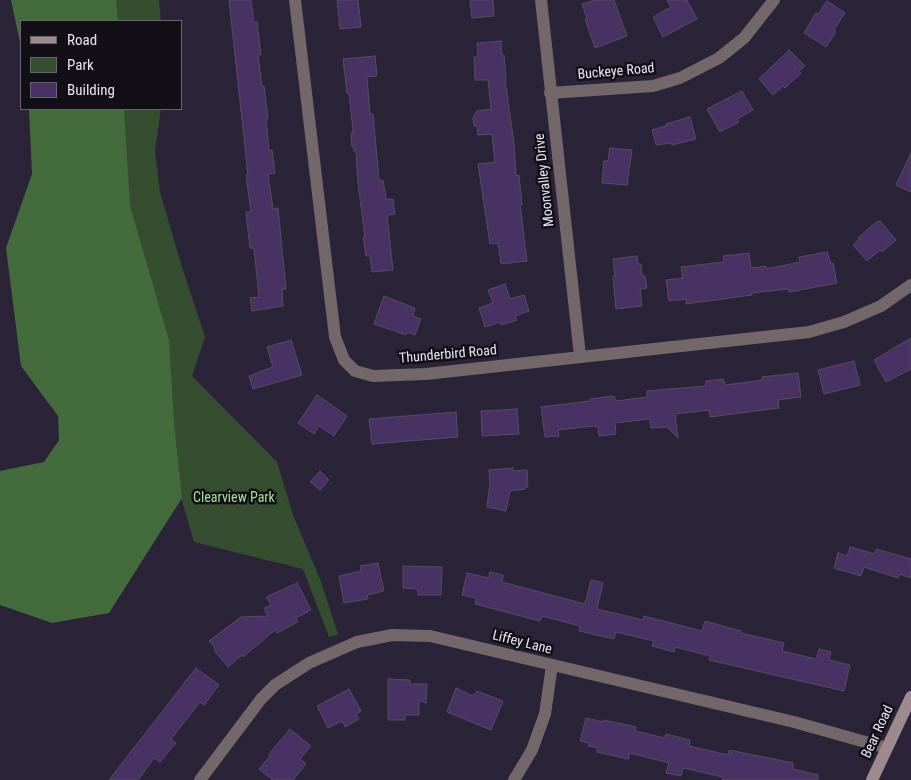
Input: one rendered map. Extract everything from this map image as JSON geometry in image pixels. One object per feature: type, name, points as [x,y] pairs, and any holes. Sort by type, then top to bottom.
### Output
[{"type":"street","name":"Thunderbird Road","points":[[295,0],[335,337],[344,360],[355,371],[373,376],[426,374],[809,332],[844,322],[882,306],[911,285]]},
{"type":"street","name":"Moonvalley Drive","points":[[541,0],[580,356]]},
{"type":"street","name":"Buckeye Road","points":[[550,93],[653,86],[680,78],[720,58],[744,38],[774,0]]},
{"type":"street","name":"Liffey Lane","points":[[200,780],[261,699],[275,685],[309,663],[357,642],[392,636],[430,636],[794,722],[887,748]]},
{"type":"street","points":[[514,780],[532,750],[545,714],[552,665]]},
{"type":"street","name":"Bear Road","points":[[872,780],[911,697]]},
{"type":"green space","points":[[11,0],[116,0],[118,20],[20,20],[20,42]]},
{"type":"green space","points":[[102,0],[159,0],[161,20],[104,20]]},
{"type":"green space","points":[[29,110],[124,110],[130,206],[169,340],[174,423],[182,498],[109,613],[52,623],[0,605],[0,471],[44,462],[59,440],[58,416],[21,366],[6,248],[32,174]]},
{"type":"green space","name":"Clearview Park","points":[[112,110],[161,110],[155,151],[160,192],[205,337],[192,376],[277,462],[293,515],[320,579],[338,634],[329,637],[303,569],[194,542],[163,436]]},
{"type":"building","points":[[229,0],[251,0],[254,22],[257,22],[261,55],[258,55],[268,119],[266,119],[269,151],[272,150],[275,173],[268,174],[273,209],[278,208],[286,289],[282,289],[283,306],[252,311],[250,298],[259,297],[254,248],[250,248],[246,212],[251,212]]},
{"type":"building","points":[[337,0],[358,0],[361,27],[340,29]]},
{"type":"building","points":[[470,0],[493,0],[494,16],[472,18]]},
{"type":"building","points":[[595,0],[614,0],[627,36],[595,48],[582,4]]},
{"type":"building","points":[[667,0],[687,0],[697,19],[663,37],[653,17],[671,7]]},
{"type":"building","points":[[827,1],[845,13],[826,47],[804,33],[816,13],[818,14]]},
{"type":"building","points":[[501,41],[514,144],[516,176],[519,175],[522,205],[520,205],[527,261],[501,264],[498,243],[490,244],[478,164],[495,162],[492,134],[478,135],[473,117],[477,111],[491,109],[488,80],[475,80],[474,57],[478,57],[477,43]]},
{"type":"building","points":[[789,50],[805,66],[799,71],[801,73],[785,88],[783,86],[773,95],[759,79]]},
{"type":"building","points":[[375,56],[377,76],[367,77],[370,114],[373,114],[379,180],[383,180],[386,199],[393,199],[395,214],[387,215],[393,270],[372,272],[370,256],[366,256],[363,237],[365,237],[356,152],[354,152],[354,147],[352,147],[351,135],[353,130],[343,59]]},
{"type":"building","points":[[742,91],[753,110],[737,119],[739,122],[720,132],[707,109]]},
{"type":"building","points":[[690,117],[696,139],[672,145],[671,143],[656,145],[652,130]]},
{"type":"building","points":[[610,148],[632,150],[627,185],[602,183],[604,161],[608,161]]},
{"type":"building","points":[[911,153],[911,192],[896,185]]},
{"type":"building","points":[[880,221],[896,240],[882,252],[880,250],[867,261],[853,245],[876,222]]},
{"type":"building","points":[[827,252],[831,264],[833,263],[837,283],[789,292],[788,289],[752,293],[752,295],[686,304],[686,299],[669,301],[666,280],[683,278],[681,267],[724,262],[723,256],[749,253],[751,268],[766,266],[766,269],[800,262],[799,257]]},
{"type":"building","points":[[637,256],[638,264],[641,264],[642,276],[645,276],[647,288],[640,289],[642,306],[616,309],[613,259]]},
{"type":"building","points":[[505,284],[510,299],[524,295],[529,311],[515,316],[517,320],[485,327],[479,308],[493,303],[488,290]]},
{"type":"building","points":[[384,296],[415,308],[413,316],[421,319],[415,335],[407,332],[406,335],[374,324]]},
{"type":"building","points":[[911,338],[911,369],[886,382],[874,360]]},
{"type":"building","points":[[291,340],[302,375],[253,389],[249,376],[273,367],[267,347]]},
{"type":"building","points":[[854,361],[860,385],[824,394],[818,370]]},
{"type":"building","points":[[798,373],[801,397],[778,400],[779,408],[710,417],[709,410],[675,414],[678,438],[667,427],[651,428],[650,419],[615,423],[616,434],[599,436],[598,427],[593,426],[558,430],[559,436],[545,437],[541,407],[614,396],[616,401],[647,397],[647,391],[706,386],[706,381],[723,379],[726,385],[762,380],[762,377]]},
{"type":"building","points":[[317,395],[347,416],[334,436],[319,426],[314,434],[298,423]]},
{"type":"building","points":[[517,409],[519,434],[482,436],[481,411]]},
{"type":"building","points":[[456,412],[458,437],[372,444],[369,419]]},
{"type":"building","points":[[513,468],[513,471],[527,470],[528,487],[510,491],[506,511],[487,507],[490,483],[489,470]]},
{"type":"building","points":[[320,471],[329,480],[320,490],[310,482]]},
{"type":"building","points":[[850,547],[875,554],[876,549],[911,559],[911,578],[899,574],[898,578],[864,567],[861,576],[834,568],[838,553],[847,556]]},
{"type":"building","points":[[378,563],[384,591],[367,595],[368,599],[344,603],[339,576],[361,571],[360,566]]},
{"type":"building","points":[[403,566],[442,567],[441,595],[418,595],[418,589],[403,588]]},
{"type":"building","points":[[490,572],[503,575],[502,582],[585,604],[591,580],[603,583],[597,609],[643,620],[644,616],[702,631],[705,621],[741,631],[741,633],[784,643],[782,651],[816,659],[819,649],[831,652],[829,660],[850,665],[844,691],[709,660],[710,656],[675,647],[674,652],[652,646],[654,641],[616,632],[614,639],[579,631],[580,626],[542,616],[540,621],[475,604],[476,598],[462,595],[467,573],[489,578]]},
{"type":"building","points":[[297,583],[311,610],[296,618],[298,622],[277,633],[275,630],[228,667],[209,641],[241,617],[268,616],[264,608],[271,605],[266,597]]},
{"type":"building","points":[[196,668],[219,685],[204,705],[200,702],[171,739],[176,743],[160,762],[154,758],[138,780],[109,780]]},
{"type":"building","points":[[388,679],[410,680],[410,684],[427,684],[426,703],[419,700],[419,715],[405,715],[405,720],[388,720]]},
{"type":"building","points":[[456,688],[473,696],[477,691],[503,701],[491,730],[447,712]]},
{"type":"building","points":[[349,689],[361,711],[356,714],[359,719],[345,727],[342,721],[328,728],[317,706]]},
{"type":"building","points":[[586,718],[636,727],[635,731],[665,738],[666,734],[690,740],[689,746],[728,755],[729,750],[793,763],[793,769],[818,775],[818,780],[722,780],[723,777],[683,768],[681,776],[666,773],[669,763],[630,753],[628,759],[597,752],[598,748],[588,746],[589,743],[580,741]]},
{"type":"building","points":[[290,729],[311,746],[300,759],[306,764],[293,780],[273,780],[259,769]]}]
